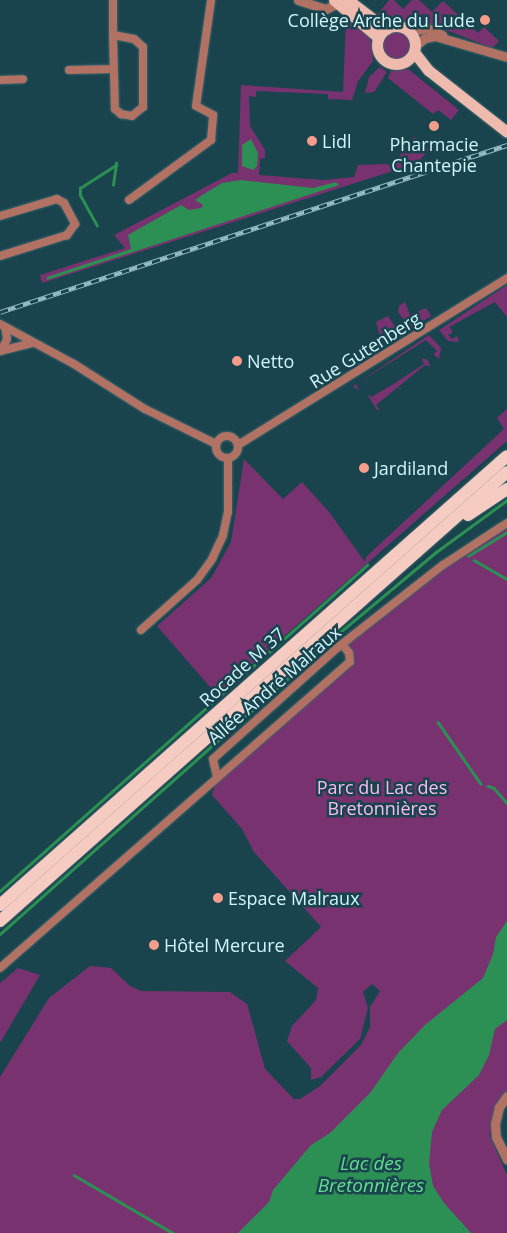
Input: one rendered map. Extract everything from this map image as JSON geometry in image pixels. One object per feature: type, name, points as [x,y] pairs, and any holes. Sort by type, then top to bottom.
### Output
[{"type":"highway","name":"Rocade M 37","points":[[0,905],[507,456]]},
{"type":"highway","name":"Rocade M 37","points":[[0,920],[507,472]]},
{"type":"highway","points":[[429,541],[507,489]]},
{"type":"main road","points":[[340,1],[382,33]]},
{"type":"main road","points":[[382,33],[398,26],[409,31],[415,49],[428,70]]},
{"type":"main road","points":[[382,33],[379,52],[386,61],[397,64],[406,61],[415,49]]},
{"type":"main road","points":[[406,61],[428,70],[507,132]]},
{"type":"street","points":[[112,0],[115,110],[128,116],[139,113],[143,107],[143,47],[134,39],[113,36]]},
{"type":"street","points":[[129,200],[211,140],[213,115],[196,106],[211,0]]},
{"type":"street","points":[[298,0],[311,2],[326,9],[340,1]]},
{"type":"street","points":[[409,31],[427,28],[448,39]]},
{"type":"street","points":[[415,49],[432,36],[507,57]]},
{"type":"street","points":[[69,70],[114,70]]},
{"type":"street","points":[[0,80],[23,79]]},
{"type":"street","points":[[0,216],[57,199],[64,203],[75,224],[67,235],[0,256]]},
{"type":"street","name":"Rue Gutenberg","points":[[238,445],[507,278]]},
{"type":"street","points":[[3,325],[74,364],[144,409],[216,444]]},
{"type":"street","points":[[0,351],[8,339],[3,325]]},
{"type":"street","points":[[0,351],[33,343]]},
{"type":"street","points":[[216,444],[227,436],[238,445],[236,454],[228,459]]},
{"type":"street","points":[[216,444],[218,455],[228,459]]},
{"type":"street","points":[[141,630],[197,580],[212,559],[228,512],[228,459]]},
{"type":"street","name":"Allée André Malraux","points":[[217,777],[213,759],[342,644],[443,565],[507,523]]},
{"type":"street","points":[[0,968],[350,662],[349,653],[342,644]]},
{"type":"street","points":[[507,1096],[499,1107],[495,1124],[496,1137],[507,1160]]},
{"type":"green space","points":[[389,0],[394,0],[403,9],[412,0],[419,0],[432,12],[443,1],[478,33],[484,27],[499,41],[492,48],[431,24],[382,19],[377,15]]},
{"type":"green space","points":[[346,20],[366,32],[371,41],[373,61],[358,81],[352,100],[328,99],[328,94],[256,91],[256,97],[249,96],[250,126],[265,150],[265,158],[260,159],[259,175],[323,180],[354,177],[358,165],[387,164],[391,167],[414,137],[429,149],[418,163],[42,283],[40,275],[125,248],[114,235],[232,173],[238,173],[241,85],[343,92]]},
{"type":"green space","points":[[397,30],[403,31],[411,39],[411,51],[403,59],[397,60],[391,59],[383,51],[382,45],[383,39],[391,31]]},
{"type":"green space","points":[[380,67],[387,72],[374,92],[365,93],[369,77]]},
{"type":"green space","points":[[408,69],[459,110],[451,120],[438,110],[433,114],[388,78],[391,71]]},
{"type":"green space","points":[[507,285],[507,317],[495,302],[449,327],[453,332],[448,335],[452,339],[457,336],[459,342],[448,341],[439,330]]},
{"type":"green space","points":[[405,302],[410,315],[426,308],[431,316],[411,329],[398,312],[399,306]]},
{"type":"green space","points":[[388,316],[401,336],[351,367],[348,358],[380,336],[376,322]]},
{"type":"green space","points":[[429,335],[441,348],[439,359],[433,354],[437,351],[426,340],[356,384],[359,391],[353,386]]},
{"type":"green space","points":[[422,358],[428,360],[430,367],[425,365],[376,405],[380,410],[377,410],[367,394],[371,397],[392,385],[424,364]]},
{"type":"green space","points":[[507,409],[507,441],[217,695],[157,626],[211,578],[231,542],[244,459],[283,499],[302,482],[329,512],[365,562],[366,557],[504,429],[497,418]]},
{"type":"green space","name":"Parc du Lac des Bretonnières","points":[[507,523],[507,1091],[495,1107],[492,1133],[489,1134],[507,1175],[507,1233],[0,1233],[0,1077],[49,998],[90,966],[111,968],[130,986],[141,991],[230,992],[247,1004],[265,1069],[294,1099],[300,1099],[320,1086],[361,1045],[370,1027],[370,1007],[380,991],[372,984],[363,992],[368,1008],[360,1039],[321,1077],[311,1080],[311,1068],[287,1041],[292,1026],[316,1000],[318,988],[285,961],[321,927],[254,852],[242,829],[212,795],[217,777],[349,662],[342,644],[443,565]]},
{"type":"green space","points":[[18,968],[40,975],[0,1043],[0,983]]},
{"type":"water","points":[[251,139],[258,153],[257,166],[253,170],[242,166],[242,145]]},
{"type":"water","points":[[241,180],[313,188],[336,182],[339,185],[47,280],[47,277],[131,249],[128,235],[181,205],[189,210],[201,208],[203,205],[195,200],[199,197],[222,183]]},
{"type":"water","name":"Lac des Bretonnières","points":[[507,921],[507,1020],[495,1029],[489,1055],[479,1075],[442,1110],[432,1132],[429,1163],[433,1186],[444,1203],[471,1233],[238,1233],[269,1202],[273,1190],[311,1145],[330,1133],[370,1093],[398,1053],[425,1025],[483,978],[493,954],[496,937]]},
{"type":"waterway","points":[[113,185],[116,163]]},
{"type":"waterway","points":[[97,226],[80,195],[80,188],[116,165]]},
{"type":"waterway","points":[[0,934],[338,634],[436,552],[507,500]]},
{"type":"waterway","points":[[468,556],[507,532]]},
{"type":"waterway","points":[[474,560],[507,579]]},
{"type":"waterway","points":[[0,891],[367,565]]},
{"type":"waterway","points":[[438,722],[481,784]]},
{"type":"waterway","points":[[488,786],[494,788],[507,803]]},
{"type":"waterway","points":[[74,1175],[173,1233]]},
{"type":"railway","points":[[0,312],[507,145]]},
{"type":"place","name":"Collège Arche du Lude","points":[[485,20]]},
{"type":"place","name":"Pharmacie Chantepie","points":[[434,126]]},
{"type":"place","name":"Lidl","points":[[312,141]]},
{"type":"place","name":"Netto","points":[[237,361]]},
{"type":"place","name":"Jardiland","points":[[364,468]]},
{"type":"place","name":"Espace Malraux","points":[[218,898]]},
{"type":"place","name":"Hôtel Mercure","points":[[154,945]]}]
